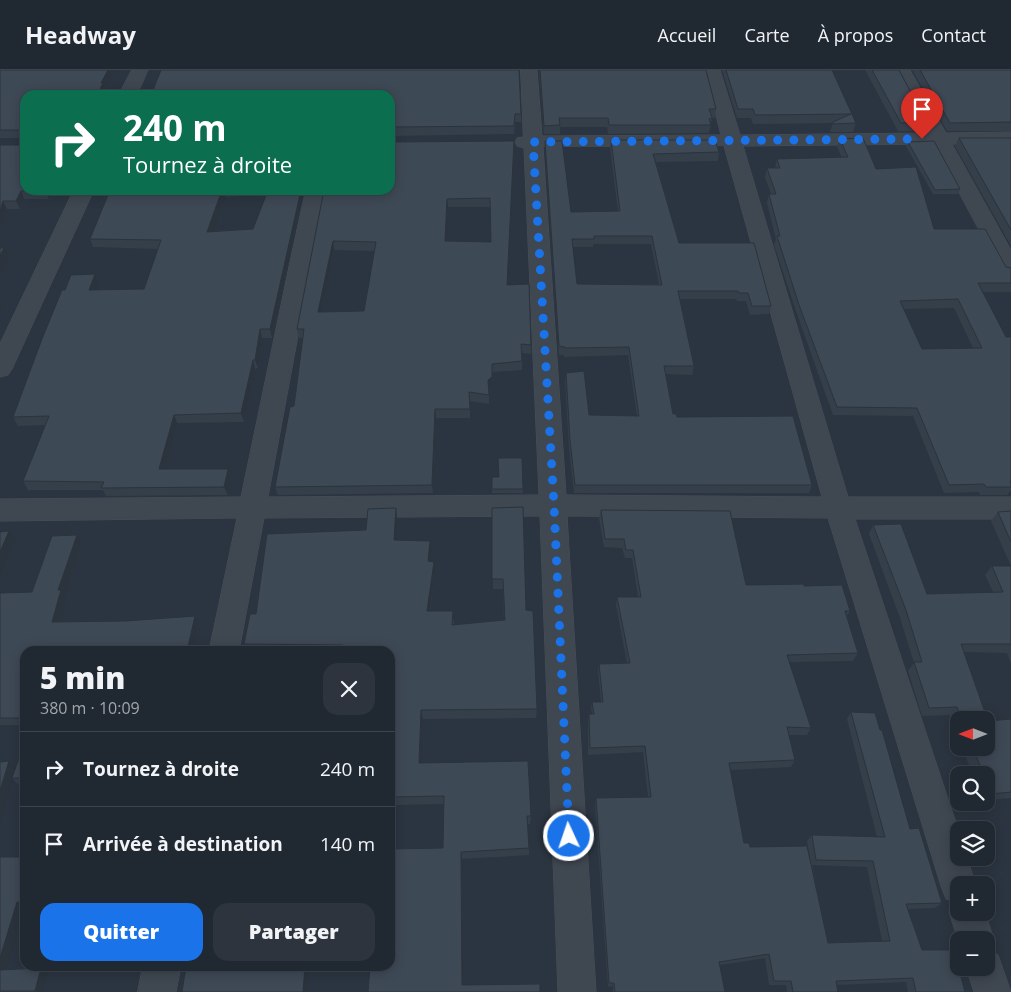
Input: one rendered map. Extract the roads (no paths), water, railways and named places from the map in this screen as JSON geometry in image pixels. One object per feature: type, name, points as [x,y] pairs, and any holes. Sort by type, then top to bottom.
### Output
[{"type":"street","points":[[130,90],[140,70]]},
{"type":"street","points":[[529,70],[554,505],[577,992]]},
{"type":"street","points":[[712,70],[838,508],[956,876]]},
{"type":"street","points":[[902,70],[1011,269]]},
{"type":"street","points":[[504,142],[1011,138]]},
{"type":"street","points":[[0,369],[82,195]]},
{"type":"street","points":[[225,646],[314,195]]},
{"type":"street","points":[[0,510],[554,505],[1011,508]]},
{"type":"street","points":[[157,992],[161,971]]},
{"type":"street","points":[[988,976],[993,992]]}]
